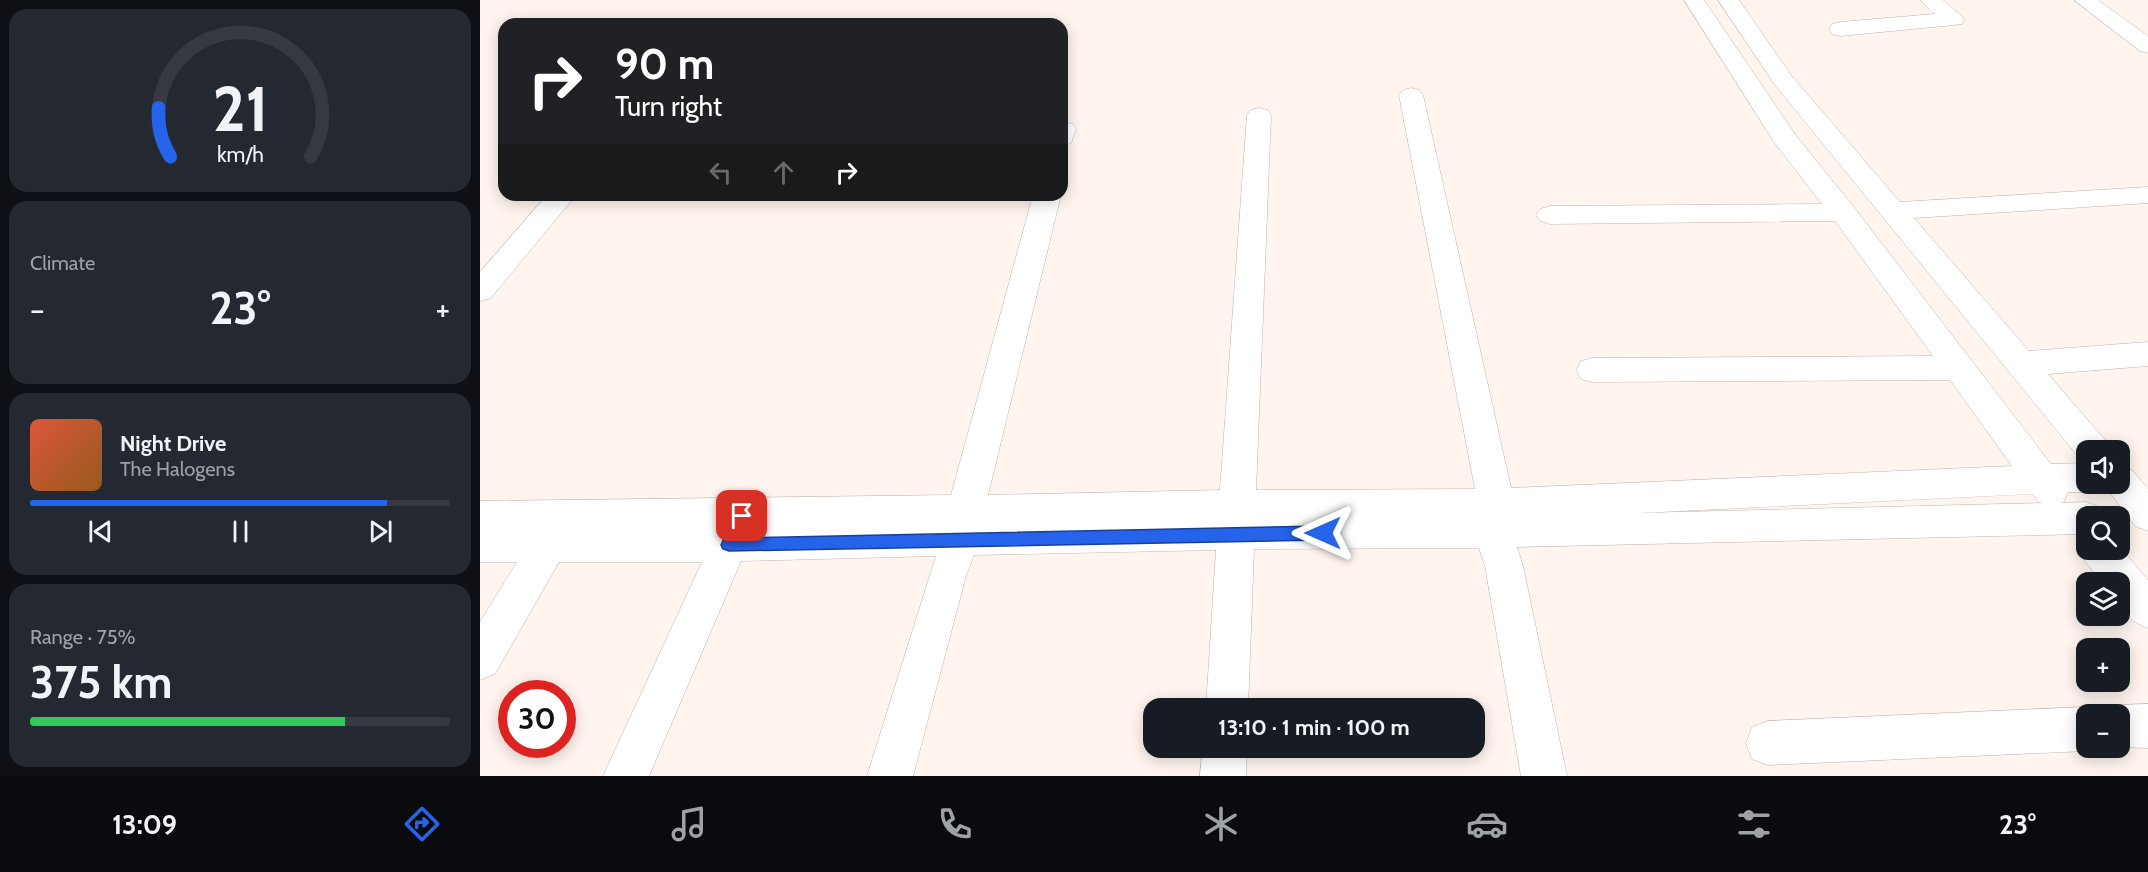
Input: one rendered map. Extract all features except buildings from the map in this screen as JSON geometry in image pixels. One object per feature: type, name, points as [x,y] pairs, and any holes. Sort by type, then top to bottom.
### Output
[{"type":"street","points":[[1694,0],[1786,142],[1843,212],[2041,478],[2076,517]]},
{"type":"street","points":[[1728,0],[1783,80],[2085,440]]},
{"type":"street","points":[[1840,29],[1954,19],[1930,0]]},
{"type":"street","points":[[2084,0],[2148,46]]},
{"type":"street","points":[[2126,30],[2148,28]]},
{"type":"street","points":[[1411,96],[1544,776]]},
{"type":"street","points":[[1228,698],[1259,115]]},
{"type":"street","points":[[1891,211],[2148,195]]},
{"type":"street","points":[[480,291],[557,201]]},
{"type":"street","points":[[890,776],[946,576],[964,526],[972,481],[1045,201]]},
{"type":"street","points":[[1550,215],[1843,212]]},
{"type":"street","points":[[2021,364],[2148,354]]},
{"type":"street","points":[[1593,370],[1958,368]]},
{"type":"street","points":[[2130,477],[2148,474]]},
{"type":"street","points":[[1495,518],[2076,477]]},
{"type":"street","points":[[2130,492],[2148,515]]},
{"type":"street","points":[[2130,516],[2148,515]]},
{"type":"street","points":[[480,517],[735,530]]},
{"type":"street","points":[[480,546],[548,546],[735,530],[1237,519],[1495,518],[2076,524]]},
{"type":"street","points":[[626,776],[735,530]]},
{"type":"street","points":[[480,660],[548,546]]},
{"type":"street","points":[[2107,560],[2148,609]]},
{"type":"street","points":[[2130,727],[2148,726]]},
{"type":"street","points":[[1768,743],[2076,729]]},
{"type":"street","points":[[1223,776],[1224,758]]},
{"type":"route","points":[[742,516],[729,545],[1323,533]]}]
